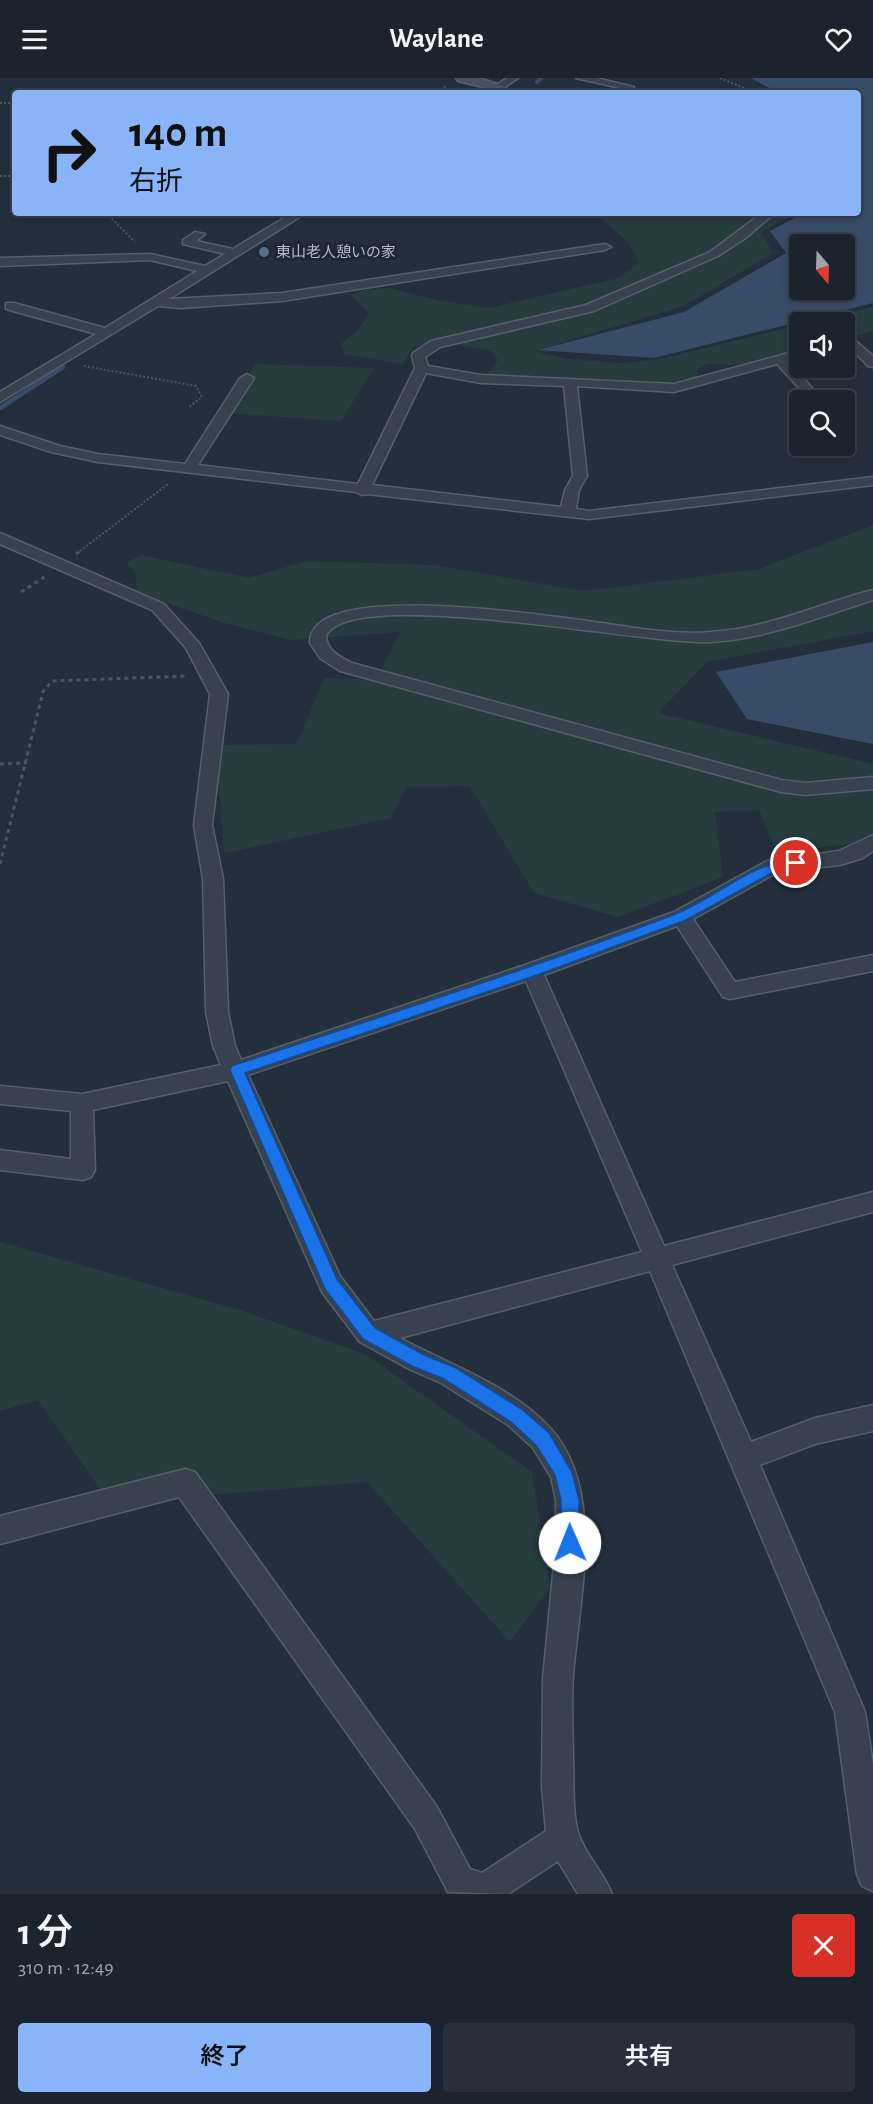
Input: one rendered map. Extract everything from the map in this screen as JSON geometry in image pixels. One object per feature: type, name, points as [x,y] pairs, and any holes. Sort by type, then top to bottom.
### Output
[{"type":"street","points":[[463,78],[494,90],[513,78]]},
{"type":"street","points":[[580,78],[629,87]]},
{"type":"street","points":[[0,398],[295,216]]},
{"type":"street","points":[[362,490],[422,368],[418,356],[436,344],[590,308],[714,254],[765,216]]},
{"type":"street","points":[[199,234],[187,242],[232,253]]},
{"type":"street","points":[[157,302],[181,304],[282,297],[604,247]]},
{"type":"street","points":[[0,262],[150,257],[206,270]]},
{"type":"street","points":[[10,306],[108,333]]},
{"type":"street","points":[[855,342],[873,363]]},
{"type":"street","points":[[422,368],[482,382],[570,382],[638,388],[674,388],[789,357]]},
{"type":"street","points":[[780,359],[808,390]]},
{"type":"street","points":[[185,469],[247,378]]},
{"type":"street","points":[[568,512],[572,490],[580,476],[570,382]]},
{"type":"street","points":[[0,430],[56,449],[98,458],[589,515],[873,481]]},
{"type":"street","points":[[0,538],[158,607],[168,615],[211,675],[219,694],[204,825],[213,879],[217,1012],[224,1046],[237,1070],[331,1284],[369,1334],[418,1361],[450,1374],[517,1416],[542,1439],[563,1472],[570,1500],[570,1543],[558,1679],[558,1787],[563,1839],[596,1894]]},
{"type":"street","points":[[873,595],[761,628],[689,638],[626,633],[486,614],[415,610],[359,612],[341,616],[326,624],[319,632],[317,644],[321,653],[346,667],[781,786],[804,789],[873,783]]},
{"type":"street","points":[[0,1095],[82,1103],[237,1070],[532,971],[681,917],[774,866],[840,858],[856,853],[873,842]]},
{"type":"street","points":[[681,917],[730,991],[873,963]]},
{"type":"street","points":[[532,971],[744,1458],[850,1712],[873,1875]]},
{"type":"street","points":[[0,1160],[83,1170],[82,1103]]},
{"type":"street","points":[[369,1334],[873,1202]]},
{"type":"street","points":[[744,1458],[815,1431],[873,1418]]},
{"type":"street","points":[[0,1530],[184,1482],[426,1818],[459,1881],[485,1890],[563,1839]]},
{"type":"path","points":[[720,78],[749,90]]},
{"type":"path","points":[[109,216],[150,257]]},
{"type":"path","points":[[61,362],[196,386],[202,397],[189,407]]},
{"type":"path","points":[[21,592],[145,502],[185,469]]},
{"type":"path","points":[[0,864],[43,692],[52,681],[211,675]]},
{"type":"path","points":[[0,764],[26,763]]},
{"type":"green space","points":[[598,216],[790,216],[761,232],[773,253],[684,306],[534,351],[567,359],[622,363],[660,359],[789,327],[789,352],[738,365],[708,364],[698,369],[697,377],[656,385],[572,378],[486,376],[498,360],[491,351],[436,341],[413,347],[403,364],[344,354],[341,344],[359,329],[369,314],[351,295],[366,290],[389,288],[441,301],[489,308],[619,278],[639,262],[627,241]]},
{"type":"green space","points":[[873,307],[873,331],[855,336],[855,312],[852,312]]},
{"type":"green space","points":[[255,364],[374,368],[341,421],[225,413]]},
{"type":"green space","points":[[873,525],[873,631],[707,662],[658,713],[873,764],[873,842],[776,852],[759,810],[715,812],[723,877],[618,917],[534,893],[470,786],[406,787],[391,818],[224,853],[216,745],[297,744],[324,678],[377,679],[400,632],[290,640],[221,622],[137,592],[135,573],[126,563],[141,555],[249,578],[307,561],[433,565],[584,591],[759,569]]},
{"type":"green space","points":[[0,1242],[243,1311],[365,1354],[532,1472],[550,1587],[510,1642],[367,1482],[110,1503],[38,1400],[0,1411]]},
{"type":"water","points":[[751,78],[873,78],[873,303],[837,312],[789,312],[789,324],[654,358],[538,350],[684,312],[786,253],[770,231],[798,216],[861,216],[861,90],[773,90]]},
{"type":"water","points":[[873,642],[873,744],[747,719],[716,672]]},
{"type":"waterway","points":[[537,82],[541,78]]},
{"type":"waterway","points":[[0,408],[63,367]]},
{"type":"place","name":"東山老人憩いの家","points":[[264,252]]},
{"type":"route","points":[[570,1543],[570,1500],[563,1472],[542,1439],[517,1416],[450,1374],[418,1361],[369,1334],[331,1284],[237,1070],[532,971],[681,917],[774,866],[796,863]]}]
